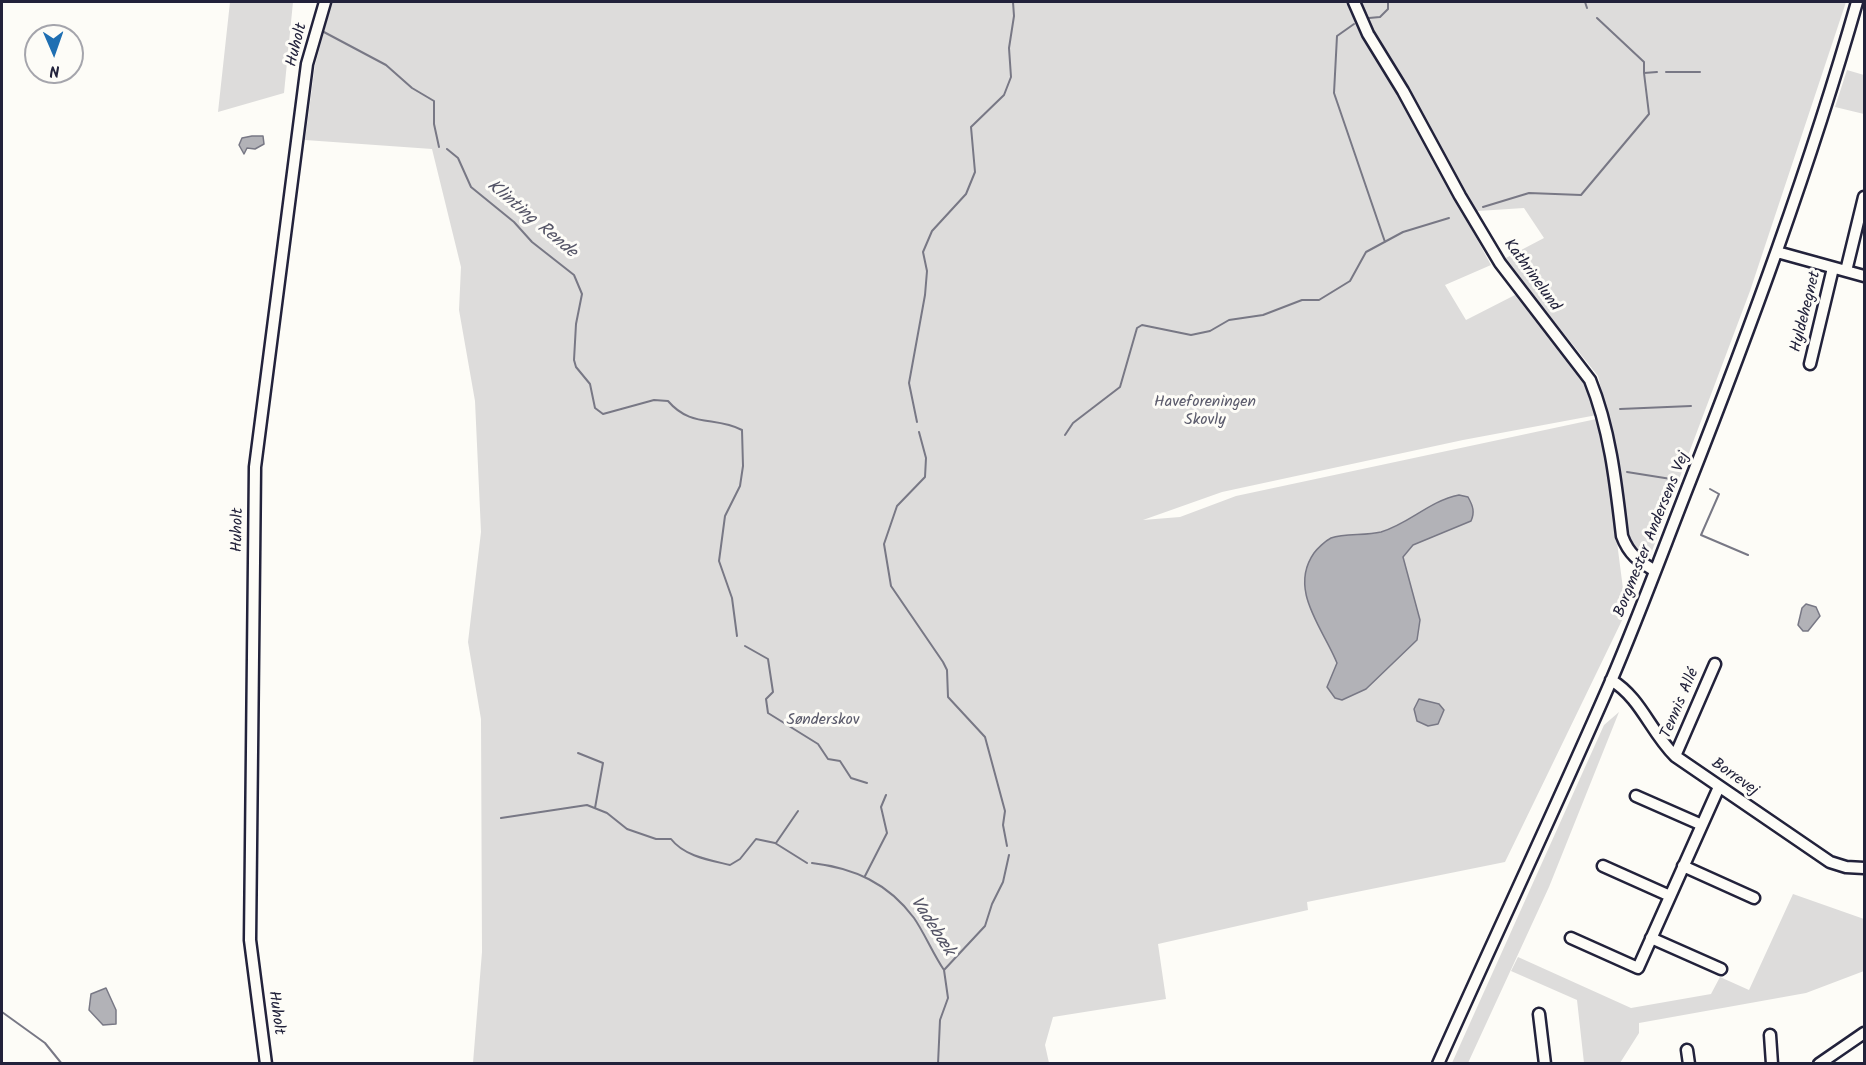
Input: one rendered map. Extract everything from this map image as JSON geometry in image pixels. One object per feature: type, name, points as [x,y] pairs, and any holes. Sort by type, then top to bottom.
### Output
[{"type":"street","name":"Huholt","points":[[266,1064],[250,940],[255,467],[307,64],[325,2]]},
{"type":"street","name":"Kathrinelund","points":[[1354,2],[1368,34],[1403,91],[1460,196],[1500,263],[1590,380],[1598,399],[1608,442],[1627,550],[1635,559],[1655,571]]},
{"type":"street","name":"Borgmester Andersens Vej","points":[[1438,1064],[1611,680],[1728,386],[1777,252],[1832,89],[1857,2]]},
{"type":"street","name":"Hyldehegnet","points":[[1845,271],[1864,197]]},
{"type":"street","name":"Hyldehegnet","points":[[1777,252],[1864,276]]},
{"type":"street","name":"Hyldehegnet","points":[[1810,363],[1833,268]]},
{"type":"street","name":"Tennis Allé","points":[[1675,756],[1715,664]]},
{"type":"street","name":"Borrevej","points":[[1611,680],[1626,689],[1658,739],[1675,756],[1830,862],[1846,867],[1864,868]]},
{"type":"street","points":[[1571,938],[1638,968],[1719,787]]},
{"type":"street","points":[[1636,796],[1702,825]]},
{"type":"street","points":[[1603,866],[1670,896]]},
{"type":"street","points":[[1683,866],[1754,898]]},
{"type":"street","points":[[1651,938],[1721,969]]},
{"type":"street","points":[[1539,1014],[1545,1064]]},
{"type":"street","points":[[1819,1064],[1864,1033]]},
{"type":"street","points":[[1770,1035],[1772,1064]]},
{"type":"street","points":[[1687,1050],[1689,1064]]},
{"type":"green space","points":[[230,2],[293,2],[284,93],[218,112]]},
{"type":"green space","name":"Sønderskov","points":[[332,2],[1846,2],[1750,291],[1649,559],[1631,543],[1626,531],[1618,459],[1598,376],[1504,259],[1544,238],[1524,208],[1478,211],[1465,217],[1491,265],[1445,285],[1466,320],[1515,295],[1582,378],[1597,415],[1463,440],[1222,492],[1143,520],[1180,517],[1236,496],[1601,418],[1626,612],[1505,862],[1307,902],[1308,910],[1158,944],[1166,999],[1053,1017],[1045,1045],[1049,1063],[473,1063],[482,952],[481,719],[468,642],[481,532],[475,401],[459,310],[461,267],[432,149],[305,140],[315,65]]},
{"type":"green space","points":[[1847,70],[1864,75],[1864,114],[1835,107]]},
{"type":"green space","points":[[1619,712],[1549,887],[1468,1063],[1452,1063],[1604,725]]},
{"type":"green space","points":[[1793,894],[1864,919],[1864,971],[1806,993],[1639,1023],[1639,1033],[1620,1063],[1584,1063],[1577,1000],[1511,971],[1518,957],[1631,1008],[1711,994],[1720,977],[1749,990]]},
{"type":"shaded area","points":[[263,136],[264,144],[255,149],[247,148],[244,154],[239,145],[242,138]]},
{"type":"shaded area","points":[[1459,495],[1468,497],[1471,503],[1473,512],[1471,521],[1413,545],[1403,557],[1420,620],[1417,640],[1366,689],[1342,700],[1335,698],[1327,687],[1337,663],[1310,609],[1306,595],[1307,567],[1314,553],[1331,538],[1381,532],[1401,524],[1438,502]]},
{"type":"shaded area","points":[[1806,604],[1816,607],[1820,616],[1808,631],[1803,631],[1798,625],[1802,608]]},
{"type":"shaded area","points":[[1419,699],[1439,704],[1444,710],[1438,724],[1428,726],[1417,721],[1414,709]]},
{"type":"shaded area","points":[[106,988],[116,1010],[116,1024],[103,1025],[89,1010],[91,994]]},
{"type":"waterway","points":[[917,422],[909,383],[925,295],[927,271],[923,252],[932,231],[966,194],[975,172],[971,127],[1004,95],[1011,77],[1009,48],[1014,16],[1013,2]]},
{"type":"waterway","points":[[1369,18],[1380,17],[1388,9],[1388,2]]},
{"type":"waterway","points":[[1585,2],[1587,8]]},
{"type":"waterway","points":[[1597,18],[1644,62],[1644,73]]},
{"type":"waterway","points":[[1354,24],[1337,36],[1334,93],[1385,242]]},
{"type":"waterway","name":"Klinting Rende","points":[[322,31],[386,65],[412,88],[434,101],[434,124],[439,147]]},
{"type":"waterway","points":[[1483,207],[1529,193],[1581,195],[1649,114],[1644,73],[1657,72]]},
{"type":"waterway","points":[[1666,72],[1700,72]]},
{"type":"waterway","name":"Klinting Rende","points":[[447,149],[458,158],[471,187],[514,222],[532,242],[574,275],[582,294],[576,324],[574,360],[576,367],[590,384],[595,408],[603,414],[654,400],[668,401],[685,415],[742,430],[743,466],[740,486],[725,516],[719,561],[732,598],[737,636]]},
{"type":"waterway","points":[[1065,435],[1073,423],[1120,387],[1137,328],[1142,325],[1191,335],[1210,331],[1229,320],[1263,315],[1302,300],[1319,300],[1350,281],[1366,252],[1403,232],[1449,218]]},
{"type":"waterway","points":[[1620,409],[1691,406]]},
{"type":"waterway","points":[[919,432],[926,458],[925,477],[897,506],[884,544],[891,586],[943,662],[947,670],[948,697],[985,737],[1005,811],[1003,825],[1007,846]]},
{"type":"waterway","points":[[1627,472],[1671,479]]},
{"type":"waterway","points":[[1710,489],[1719,494],[1701,535],[1748,555]]},
{"type":"waterway","name":"Klinting Rende","points":[[745,646],[768,659],[773,692],[766,699],[768,713],[818,744],[828,759],[840,761],[851,778],[867,783]]},
{"type":"waterway","points":[[578,753],[603,763],[595,808]]},
{"type":"waterway","name":"Klinting Rende","points":[[865,876],[887,833],[881,807],[886,795]]},
{"type":"waterway","points":[[501,818],[587,805],[607,813],[627,829],[656,839],[671,839],[683,850],[706,859],[730,865],[740,859],[756,839],[775,843],[807,863]]},
{"type":"waterway","points":[[776,843],[798,811]]},
{"type":"waterway","points":[[938,1064],[940,1020],[948,998],[944,970],[985,926],[992,904],[1003,882],[1009,855]]},
{"type":"waterway","name":"Vadebæk","points":[[812,863],[856,873],[893,895],[914,918],[944,970]]},
{"type":"waterway","points":[[2,1012],[45,1043],[62,1064]]},
{"type":"park label","name":"Haveforeningen Skovly","points":[[1205,412]]}]
